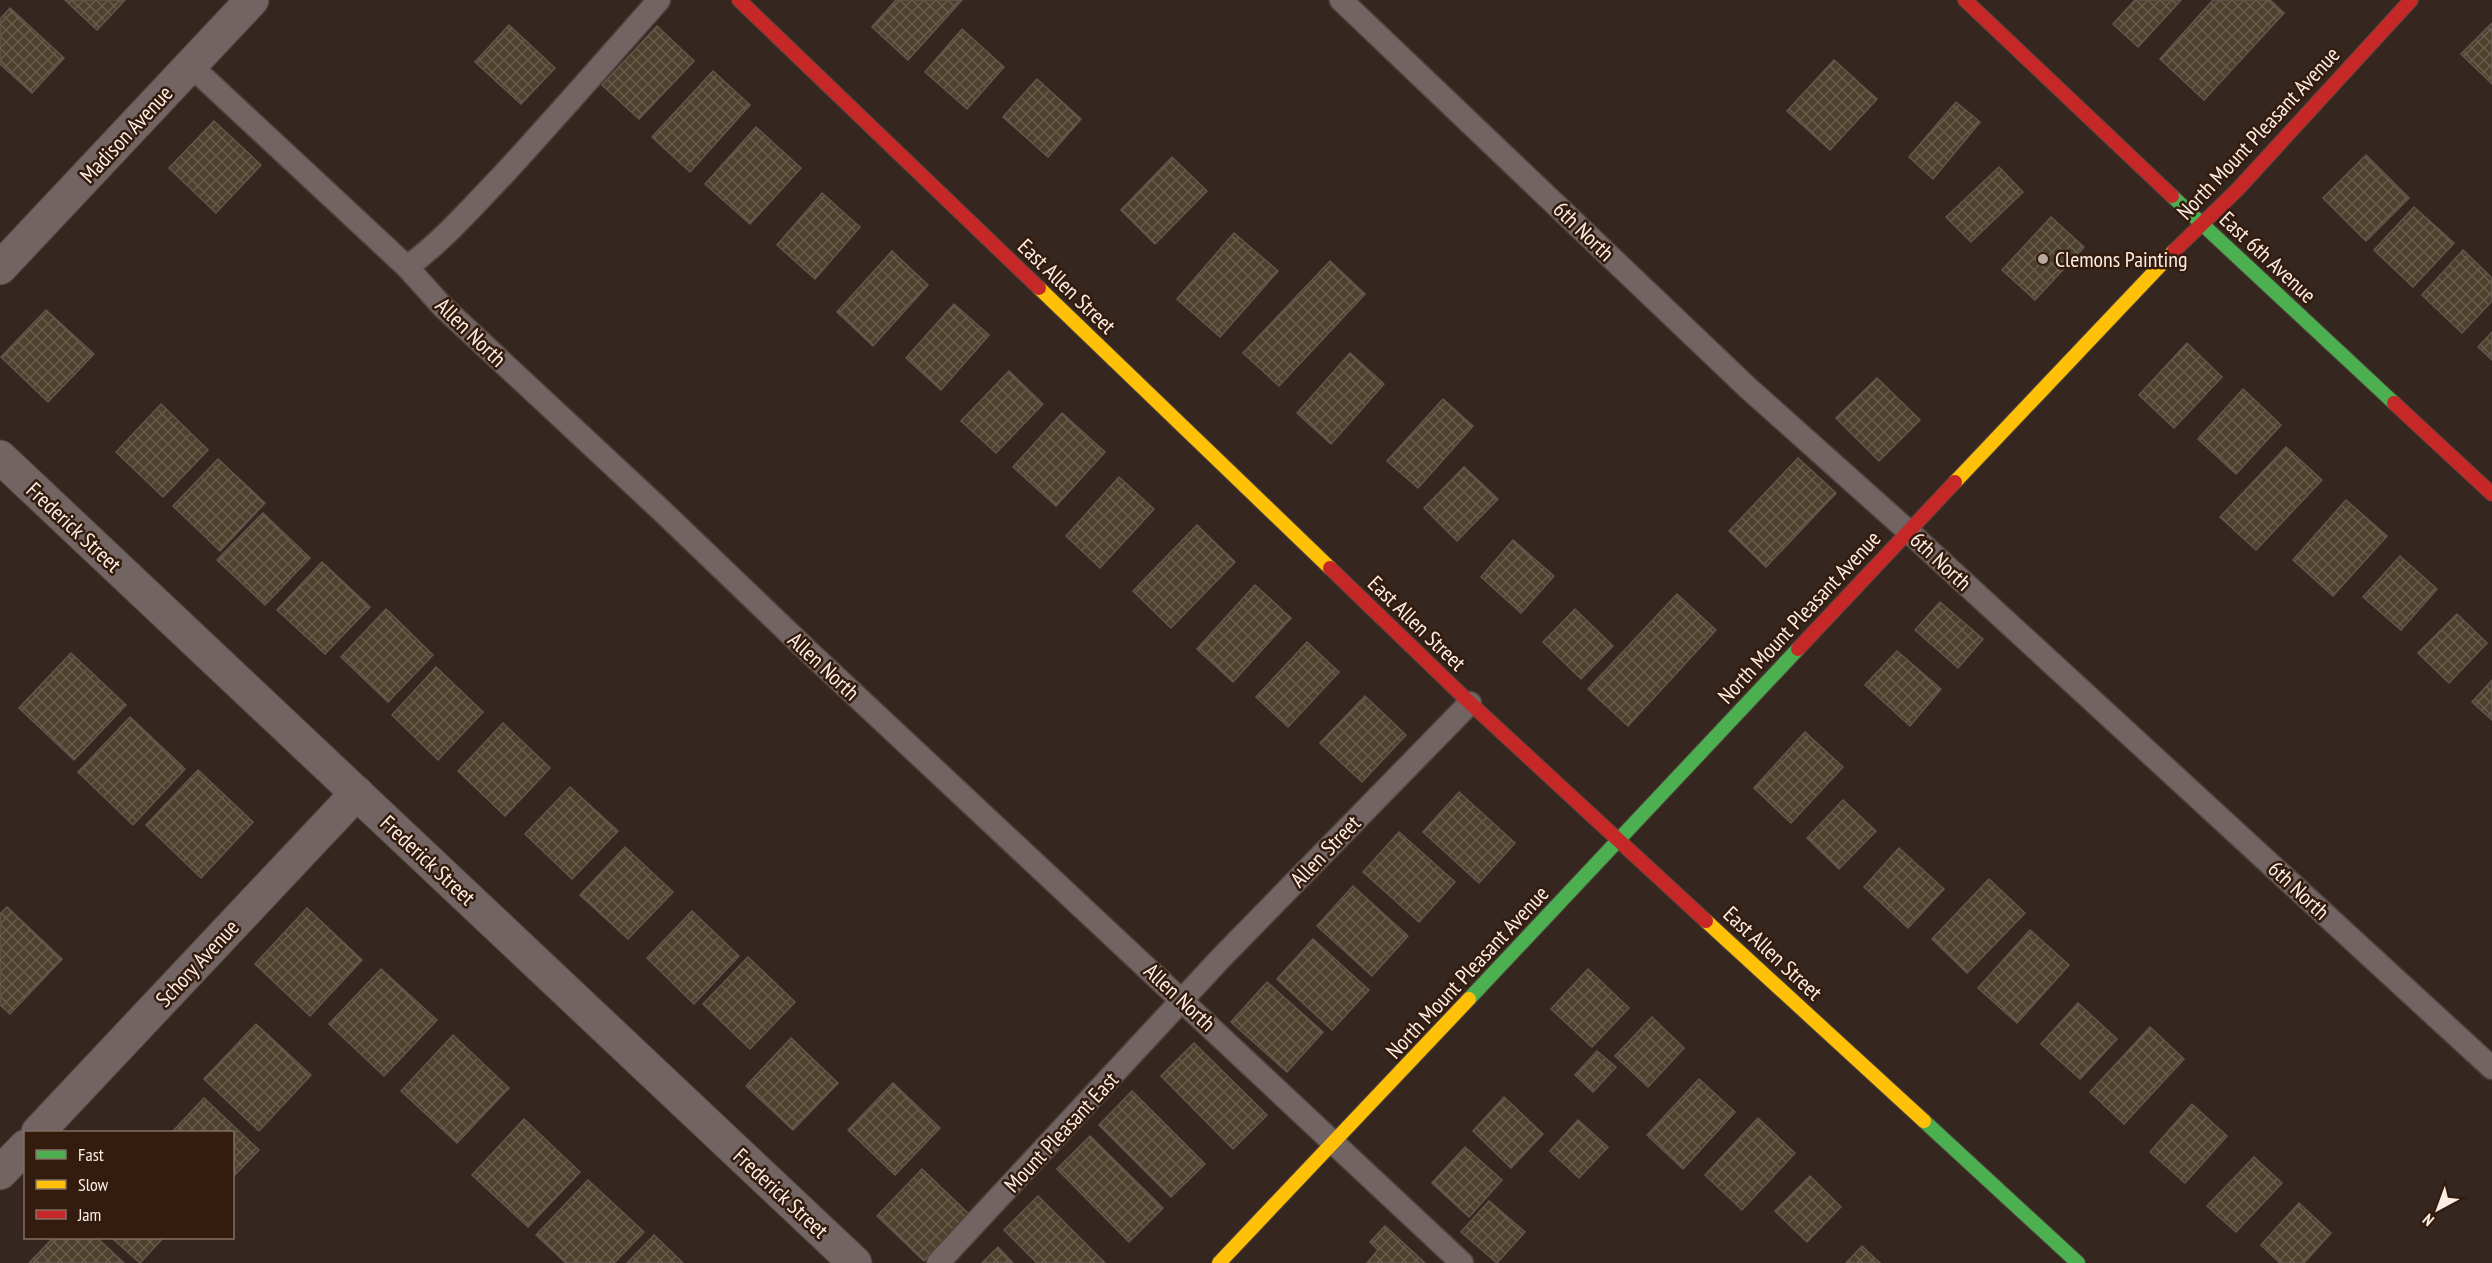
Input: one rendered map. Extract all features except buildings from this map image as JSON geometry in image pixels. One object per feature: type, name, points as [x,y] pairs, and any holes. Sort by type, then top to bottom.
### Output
[{"type":"street","name":"Madison Avenue","points":[[0,268],[252,0]]},
{"type":"street","name":"East Allen Street","points":[[740,0],[1470,703],[2078,1263]]},
{"type":"street","name":"East 6th Avenue","points":[[1965,0],[2202,225],[2492,494]]},
{"type":"street","name":"North Mount Pleasant Avenue","points":[[1219,1263],[1333,1145],[1908,531],[2236,190],[2411,0]]},
{"type":"street","name":"Frederick Street","points":[[0,457],[855,1263]]},
{"type":"street","name":"Schory Avenue","points":[[39,1131],[357,793]]},
{"type":"street","points":[[0,1173],[24,1148]]},
{"type":"lane","points":[[407,267],[431,250],[463,217],[540,135],[659,0]]},
{"type":"lane","name":"6th North","points":[[1341,0],[1748,388],[1908,531],[2492,1068]]},
{"type":"lane","name":"Allen North","points":[[190,65],[407,267],[442,306],[808,651],[1183,1000],[1333,1145],[1462,1263]]},
{"type":"lane","name":"Allen Street","points":[[1183,1000],[1237,941],[1470,703]]},
{"type":"lane","name":"Mount Pleasant East","points":[[938,1263],[1183,1000]]},
{"type":"traffic: fast","points":[[2172,196],[2394,403]]},
{"type":"traffic: fast","points":[[1469,999],[1798,649]]},
{"type":"traffic: fast","points":[[1924,1121],[2078,1263]]},
{"type":"traffic: slow","points":[[1955,482],[2174,251]]},
{"type":"traffic: slow","points":[[1039,288],[1330,568]]},
{"type":"traffic: slow","points":[[1706,921],[1924,1121]]},
{"type":"traffic: slow","points":[[1219,1263],[1469,999]]},
{"type":"traffic: jam","points":[[739,0],[1039,288]]},
{"type":"traffic: jam","points":[[1965,0],[2172,196]]},
{"type":"traffic: jam","points":[[2174,251],[2237,190],[2411,0]]},
{"type":"traffic: jam","points":[[2394,403],[2492,494]]},
{"type":"traffic: jam","points":[[1798,649],[1955,482]]},
{"type":"traffic: jam","points":[[1330,568],[1470,703],[1706,921]]},
{"type":"place","name":"Clemons Painting","points":[[2043,259]]}]
